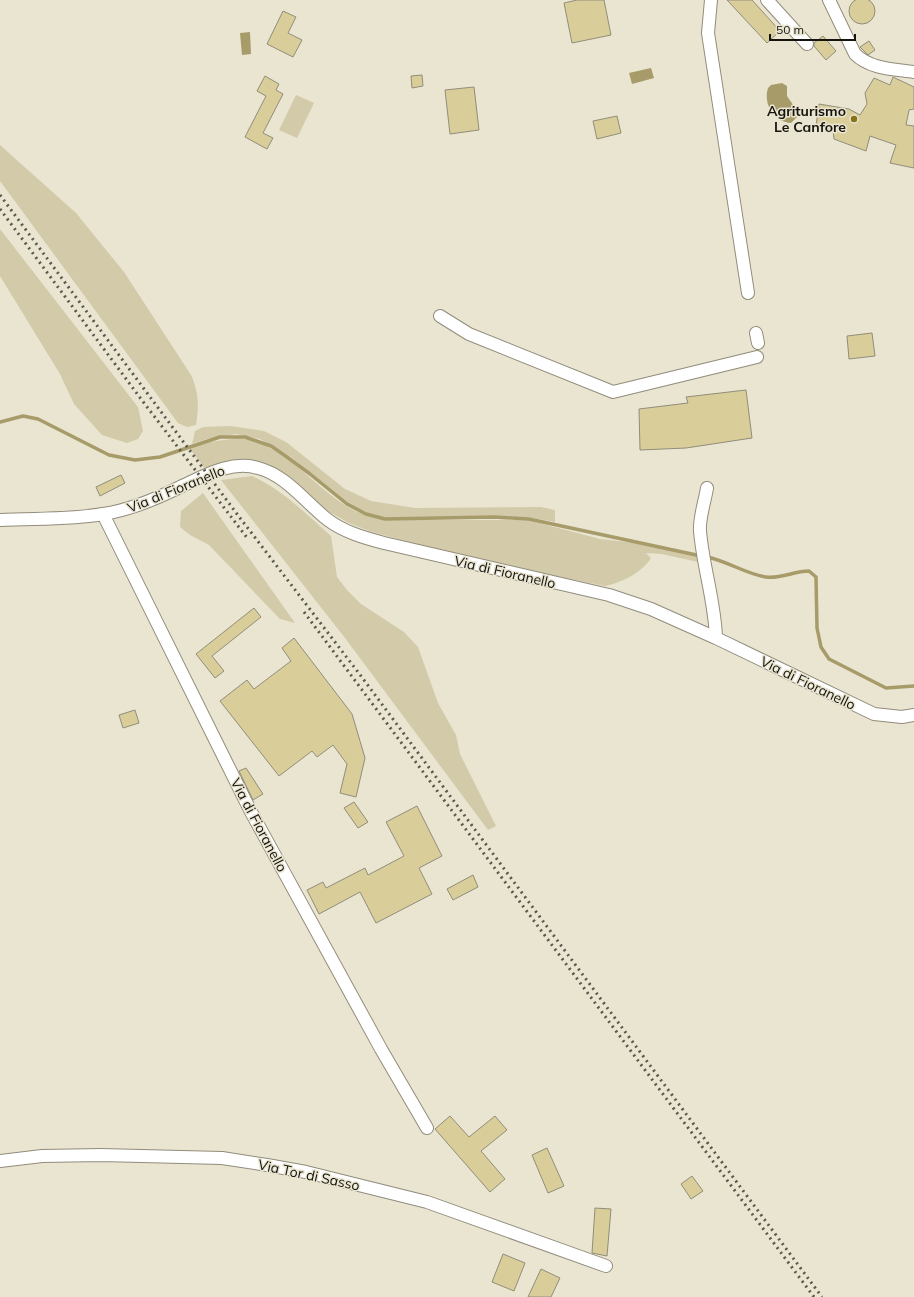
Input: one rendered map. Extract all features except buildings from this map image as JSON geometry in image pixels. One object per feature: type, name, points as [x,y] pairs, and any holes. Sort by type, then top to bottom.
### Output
[{"type":"street","points":[[711,0],[708,33],[748,294]]},
{"type":"street","points":[[767,0],[807,44]]},
{"type":"street","points":[[828,0],[855,54],[861,60],[878,67],[914,72]]},
{"type":"street","points":[[440,316],[469,334],[613,392],[757,357]]},
{"type":"street","name":"Via di Fioranello","points":[[0,520],[103,514],[146,502],[220,470],[240,466],[257,467],[271,473],[291,487],[337,525],[362,537],[399,547],[609,595],[651,609],[716,638],[874,714],[902,717],[914,715]]},
{"type":"street","points":[[707,488],[700,529],[704,564],[716,619],[716,638]]},
{"type":"street","name":"Via di Fioranello","points":[[103,514],[250,810],[381,1049],[427,1128]]},
{"type":"street","name":"Via Tor di Sasso","points":[[0,1161],[76,1155],[182,1156],[222,1158],[274,1166],[306,1172],[427,1202],[606,1266]]},
{"type":"shaded area","points":[[250,32],[251,54],[242,55],[240,33]]},
{"type":"shaded area","points":[[651,68],[654,78],[632,84],[629,73]]},
{"type":"shaded area","points":[[782,83],[787,86],[787,96],[798,112],[797,117],[791,123],[779,119],[774,115],[768,105],[768,88],[771,85]]},
{"type":"shaded area","points":[[296,95],[314,103],[297,138],[279,130]]},
{"type":"shaded area","points":[[0,145],[76,213],[124,272],[191,375],[196,388],[198,400],[196,425],[187,427],[178,423],[0,181]]},
{"type":"shaded area","points":[[0,229],[138,407],[143,431],[138,439],[127,443],[102,435],[74,404],[60,374],[0,276]]},
{"type":"shaded area","points":[[230,426],[264,431],[286,442],[345,489],[371,501],[415,508],[541,507],[555,510],[555,522],[528,517],[496,516],[385,518],[367,513],[348,504],[291,457],[260,439],[236,434],[207,439],[192,444],[195,431],[203,427]]},
{"type":"shaded area","points":[[238,438],[254,441],[282,455],[345,505],[374,518],[385,520],[528,520],[600,539],[636,543],[696,556],[698,562],[662,554],[646,553],[651,558],[643,568],[624,580],[605,586],[486,562],[372,532],[349,523],[324,509],[279,471],[206,470],[190,449],[210,442]]},
{"type":"shaded area","points":[[252,476],[263,481],[284,495],[331,536],[337,577],[347,590],[361,604],[404,632],[418,647],[438,703],[456,735],[460,754],[496,826],[488,830],[345,638],[221,480]]},
{"type":"shaded area","points":[[203,493],[295,623],[280,619],[209,545],[190,535],[180,527],[181,511]]},
{"type":"waterway","points":[[0,422],[23,416],[38,419],[109,455],[135,460],[160,457],[220,437],[245,437],[271,446],[310,474],[347,504],[366,514],[385,519],[494,517],[529,519],[701,556]]},
{"type":"waterway","points":[[707,557],[766,577],[777,577],[809,571],[816,577],[817,628],[821,647],[829,659],[886,688],[914,686]]},
{"type":"railway","points":[[0,195],[237,514],[361,676],[822,1297]]},
{"type":"railway","points":[[0,209],[141,399],[248,539]]},
{"type":"railway","points":[[304,612],[814,1297]]},
{"type":"place","name":"Agriturismo Le Canfore","points":[[854,119]]}]
